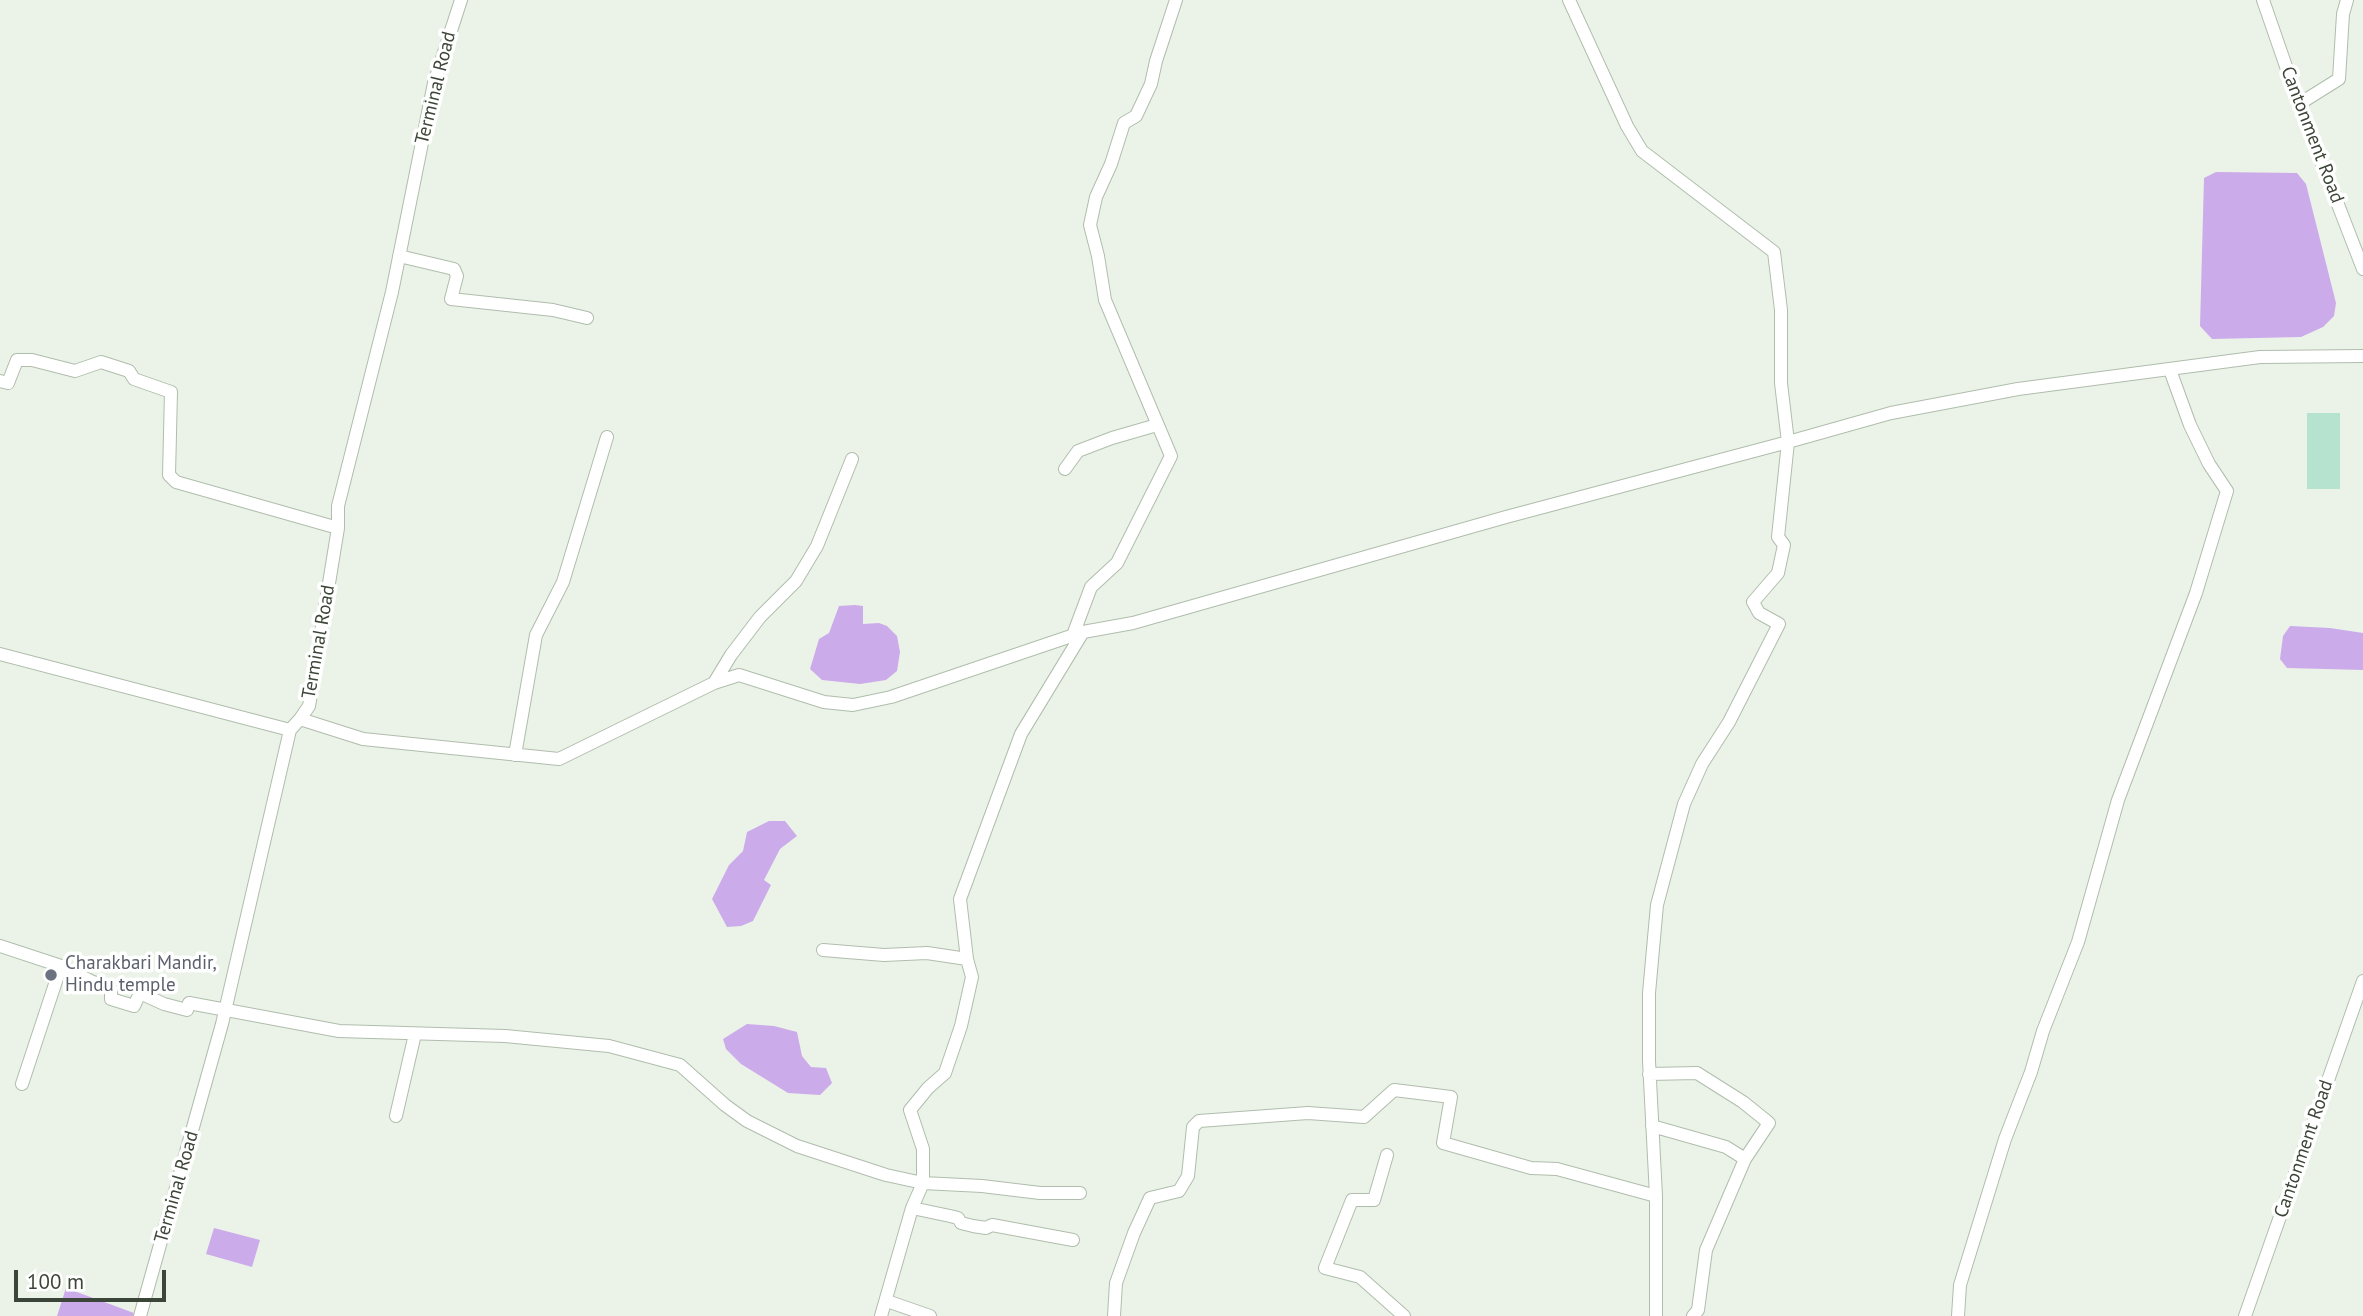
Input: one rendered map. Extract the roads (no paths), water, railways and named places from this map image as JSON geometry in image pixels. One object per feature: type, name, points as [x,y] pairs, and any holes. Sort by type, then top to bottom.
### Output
[{"type":"street","name":"Terminal Road","points":[[140,1316],[226,1011],[290,730],[309,706],[338,528],[338,506],[399,256],[434,83],[461,0]]},
{"type":"street","points":[[881,1316],[912,1208],[923,1183],[923,1149],[910,1110],[945,1073],[961,1026],[972,978],[960,899],[1021,734],[1078,634],[1091,587],[1117,563],[1171,456],[1105,300],[1090,225],[1096,197],[1111,164],[1124,123],[1136,116],[1151,84],[1159,49],[1176,0]]},
{"type":"street","points":[[1569,0],[1642,151],[1774,252],[1781,310],[1781,383],[1788,442],[1778,537],[1784,545],[1778,573],[1753,601],[1759,613],[1779,624],[1729,722],[1702,764],[1684,804],[1657,905],[1648,993],[1649,1074],[1656,1196],[1656,1316]]},
{"type":"street","name":"Cantonment Road","points":[[2263,0],[2299,104],[2363,270]]},
{"type":"street","points":[[2299,104],[2339,79],[2343,14],[2347,0]]},
{"type":"street","points":[[399,256],[454,268],[457,276],[451,299],[553,310],[587,318]]},
{"type":"street","points":[[300,719],[363,739],[559,759],[714,683],[739,675],[824,702],[853,705],[891,696],[1078,634],[1133,623],[1493,520],[1904,410],[2018,389],[2260,357],[2363,356]]},
{"type":"street","points":[[0,381],[8,383],[17,360],[32,360],[75,371],[100,362],[130,371],[134,379],[171,392],[169,475],[176,482],[338,528]]},
{"type":"street","points":[[1958,1316],[1960,1286],[2005,1139],[2078,942],[2118,800],[2196,593],[2227,491],[2209,464],[2190,425],[2170,370]]},
{"type":"street","points":[[1065,469],[1078,451],[1157,425]]},
{"type":"street","points":[[515,755],[536,635],[563,582],[607,437]]},
{"type":"street","points":[[714,683],[760,617],[796,581],[817,546],[852,459]]},
{"type":"street","points":[[0,654],[290,730]]},
{"type":"street","points":[[0,946],[61,966],[111,988],[111,999],[134,1006],[140,993],[164,1004],[187,1010],[189,1003],[339,1031],[505,1036],[609,1046],[680,1065],[725,1105],[765,1131],[797,1146],[886,1175],[923,1183],[1080,1194]]},
{"type":"street","points":[[823,950],[884,955],[927,953],[967,959]]},
{"type":"street","points":[[22,1084],[61,966]]},
{"type":"street","name":"Cantonment Road","points":[[2245,1316],[2363,981]]},
{"type":"street","points":[[396,1116],[415,1034]]},
{"type":"street","points":[[1649,1074],[1697,1073],[1743,1102],[1769,1123],[1745,1159],[1706,1250],[1698,1310],[1693,1316]]},
{"type":"street","points":[[1114,1316],[1116,1283],[1134,1233],[1150,1198],[1179,1191],[1188,1176],[1193,1127],[1199,1121],[1307,1113],[1364,1117],[1394,1090],[1451,1097],[1443,1143],[1531,1168],[1557,1169],[1656,1196]]},
{"type":"street","points":[[1652,1126],[1726,1147],[1745,1159]]},
{"type":"street","points":[[1387,1155],[1374,1200],[1352,1200],[1325,1268],[1360,1277],[1404,1316]]},
{"type":"street","points":[[912,1208],[958,1218],[961,1223],[973,1226],[986,1228],[992,1225],[1073,1240]]},
{"type":"street","points":[[887,1301],[930,1316]]},
{"type":"place","name":"Charakbari Mandir, Hindu temple","points":[[51,975]]}]
